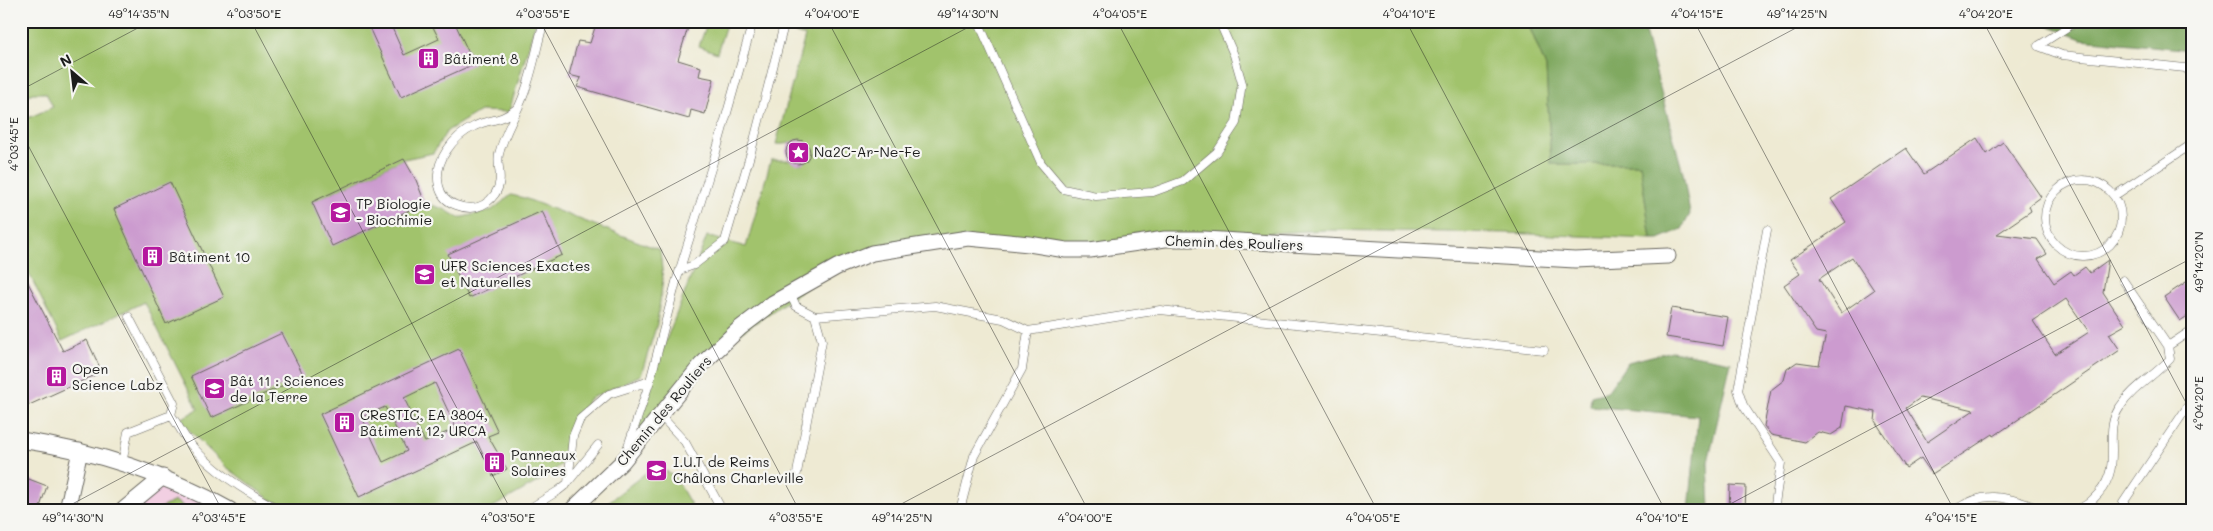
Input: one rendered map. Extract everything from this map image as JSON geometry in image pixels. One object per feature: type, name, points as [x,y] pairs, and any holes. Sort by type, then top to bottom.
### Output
[{"type":"street","name":"Chemin des Rouliers","points":[[572,510],[623,461],[701,365],[740,328],[790,293],[837,267],[872,253],[968,238],[1066,250],[1090,250],[1165,239],[1204,239],[1575,260],[1668,256]]},
{"type":"street","points":[[21,440],[80,451],[163,477],[199,492],[230,510]]},
{"type":"street","points":[[67,510],[80,451]]},
{"type":"street","points":[[122,510],[163,477]]},
{"type":"lane","points":[[516,110],[505,118],[475,125],[458,137],[441,158],[437,174],[439,186],[441,194],[451,203],[466,209],[482,207],[495,193],[502,175],[499,155],[516,110],[524,95],[544,21]]},
{"type":"lane","points":[[623,461],[650,381],[752,21]]},
{"type":"lane","points":[[680,270],[694,265],[725,241],[752,152],[786,21]]},
{"type":"lane","points":[[978,21],[1041,163],[1063,189],[1096,196],[1153,192],[1183,181],[1217,152],[1236,123],[1242,83],[1234,55],[1219,21]]},
{"type":"lane","points":[[2077,21],[2038,46],[2062,55],[2186,68],[2192,73]]},
{"type":"lane","points":[[2169,21],[2192,28]]},
{"type":"lane","points":[[2114,196],[2192,144]]},
{"type":"lane","points":[[2084,180],[2095,182],[2106,188],[2114,196],[2120,208],[2121,221],[2118,234],[2110,245],[2099,253],[2087,256],[2074,255],[2062,250],[2052,241],[2047,230],[2045,218],[2047,206],[2052,196],[2061,187],[2072,182],[2084,180]]},
{"type":"lane","points":[[1768,230],[1738,390],[1743,405],[1782,464],[1775,504],[1778,510]]},
{"type":"lane","points":[[2076,510],[2088,505],[2108,480],[2112,464],[2113,422],[2119,408],[2170,360],[2168,346],[2122,280]]},
{"type":"lane","points":[[790,293],[796,306],[815,316],[936,306],[1004,318],[1028,331],[1160,310],[1544,350]]},
{"type":"lane","points":[[798,473],[822,341],[815,316]]},
{"type":"lane","points":[[129,317],[174,403],[171,415],[189,442],[217,470],[260,500],[280,510]]},
{"type":"lane","points":[[2168,346],[2192,330]]},
{"type":"lane","points":[[960,510],[974,456],[1022,369],[1028,331]]},
{"type":"lane","points":[[568,483],[573,436],[580,419],[609,394],[650,381]]},
{"type":"lane","points":[[2122,510],[2123,503],[2192,400]]},
{"type":"lane","points":[[122,464],[128,432],[171,415]]},
{"type":"lane","points":[[661,416],[685,442],[722,510]]},
{"type":"lane","points":[[527,510],[568,483],[598,445]]},
{"type":"lane","points":[[1955,510],[1981,496],[1999,496],[2044,510]]},
{"type":"shaded area","points":[[163,477],[230,510],[123,510]]},
{"type":"green space","points":[[21,21],[536,21],[509,112],[480,111],[447,131],[433,153],[404,159],[312,202],[333,245],[425,203],[444,209],[459,218],[492,210],[511,195],[524,198],[660,250],[663,279],[657,324],[641,375],[589,399],[566,440],[564,462],[546,477],[488,510],[298,510],[271,500],[225,466],[179,420],[198,409],[144,302],[62,341],[21,257],[21,121],[53,107],[46,93],[33,93],[21,98]]},
{"type":"green space","points":[[708,21],[727,21],[717,53],[699,46]]},
{"type":"green space","points":[[795,21],[1527,21],[1546,67],[1551,164],[1640,164],[1651,239],[1505,233],[1325,230],[1165,239],[1090,250],[968,238],[837,267],[720,347],[623,461],[650,381],[707,236],[746,247],[771,160],[788,160],[800,164],[808,160],[811,152],[804,142],[776,144],[805,36],[792,32]]},
{"type":"green space","points":[[1527,21],[1642,21],[1683,173],[1690,214],[1682,229],[1659,239],[1651,239],[1640,164],[1551,164],[1546,67]]},
{"type":"green space","points":[[2045,21],[2192,21],[2192,50],[2081,39],[2048,25]]},
{"type":"green space","points":[[1672,351],[1731,362],[1708,462],[1710,510],[1689,510],[1698,416],[1590,406],[1591,396],[1607,392],[1628,362]]},
{"type":"green space","points":[[648,471],[666,471],[675,477],[694,510],[598,510]]},
{"type":"green space","points":[[175,501],[190,510],[156,510]]},
{"type":"building","name":"Bâtiment 8","points":[[366,21],[389,21],[404,55],[439,39],[430,21],[454,21],[474,64],[401,97]]},
{"type":"building","points":[[597,21],[690,21],[678,60],[701,67],[699,76],[714,79],[705,114],[691,110],[689,119],[577,87],[581,78],[569,75],[578,41],[590,43]]},
{"type":"building","points":[[1977,138],[1987,154],[2003,142],[2041,197],[2029,206],[2031,211],[1997,234],[2037,239],[2047,254],[2038,259],[2054,283],[2071,271],[2074,275],[2085,267],[2090,273],[2108,260],[2103,292],[2125,325],[2109,334],[2120,350],[1994,436],[1993,434],[1932,474],[1921,458],[1906,468],[1875,421],[1876,412],[1846,406],[1842,428],[1831,435],[1818,432],[1805,442],[1771,435],[1764,426],[1771,390],[1784,380],[1787,369],[1797,362],[1819,365],[1826,334],[1816,332],[1784,285],[1800,274],[1790,260],[1846,222],[1831,199],[1906,148],[1924,174]],"holes":[[[1852,257],[1874,290],[1841,313],[1819,279]],[[2066,299],[2089,332],[2055,354],[2033,321]],[[1920,398],[1974,410],[1927,442],[1906,408]]]},
{"type":"building","points":[[798,140],[806,144],[810,152],[806,160],[798,164],[790,160],[786,152],[790,144]]},
{"type":"building","points":[[404,159],[416,180],[425,203],[332,246],[312,202]]},
{"type":"building","name":"Bâtiment 10","points":[[170,182],[224,297],[166,324],[114,209]]},
{"type":"building","points":[[542,211],[562,255],[469,298],[448,254]]},
{"type":"building","points":[[21,269],[63,351],[87,340],[102,372],[29,405],[21,387]]},
{"type":"building","points":[[2192,278],[2192,313],[2180,321],[2164,297]]},
{"type":"building","points":[[1671,308],[1728,317],[1723,346],[1666,337]]},
{"type":"building","points":[[282,333],[304,376],[211,418],[191,376]]},
{"type":"building","name":"CReSTIC, EA 3804, Bâtiment 12, URCA","points":[[459,349],[498,432],[488,436],[507,469],[493,476],[477,442],[359,497],[320,414]],"holes":[[[435,383],[456,428],[425,442],[404,398]],[[385,407],[407,451],[383,462],[362,417]]]},
{"type":"building","points":[[21,476],[47,486],[39,510],[22,510]]},
{"type":"building","points":[[1730,485],[1746,486],[1745,510],[1729,510]]},
{"type":"place","name":"Bâtiment 8","points":[[428,59]]},
{"type":"place","name":"Na2C-Ar-Ne-Fe","points":[[798,152]]},
{"type":"place","name":"TP Biologie - Biochimie","points":[[340,212]]},
{"type":"place","name":"Bâtiment 10","points":[[153,257]]},
{"type":"place","name":"UFR Sciences Exactes et Naturelles","points":[[425,274]]},
{"type":"place","name":"Open Science Labz","points":[[56,377]]},
{"type":"place","name":"Bât 11 : Sciences de la Terre","points":[[214,389]]},
{"type":"place","name":"CReSTIC, EA 3804, Bâtiment 12, URCA","points":[[344,423]]},
{"type":"place","name":"Panneaux Solaires","points":[[495,463]]},
{"type":"place","name":"I.U.T de Reims Châlons Charleville","points":[[657,470]]}]
